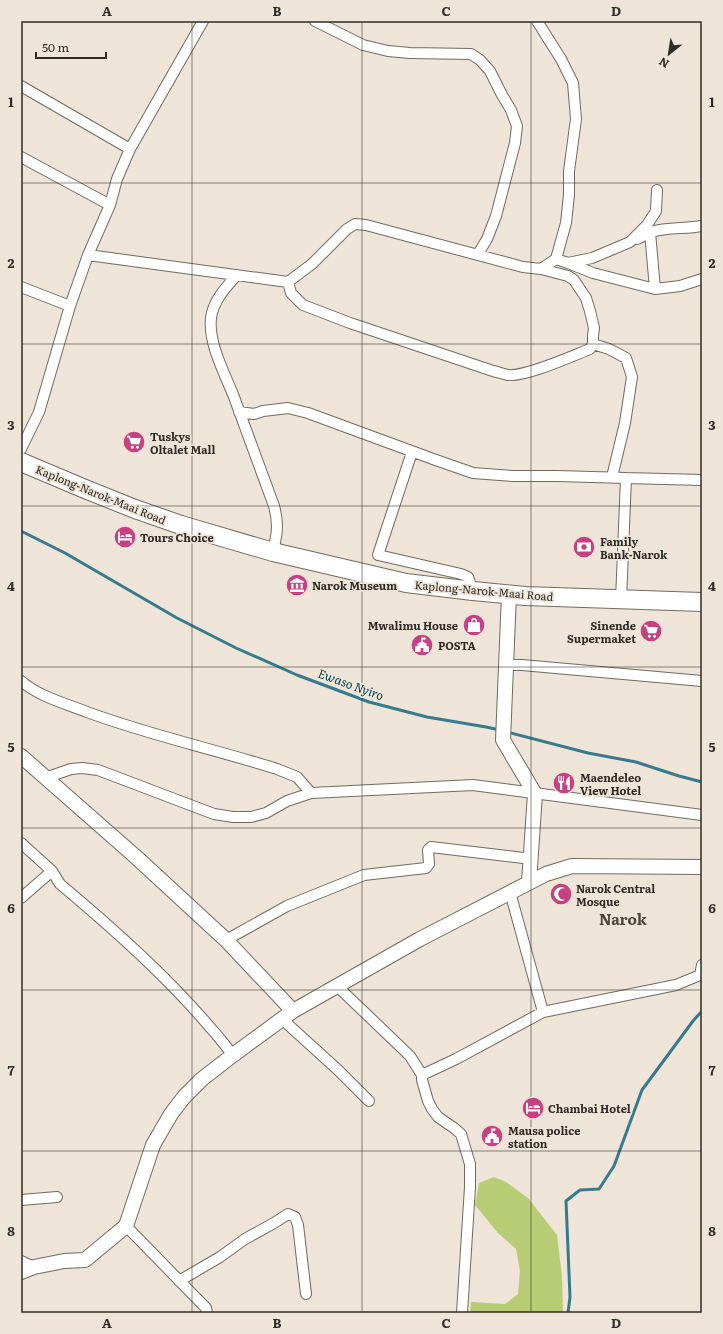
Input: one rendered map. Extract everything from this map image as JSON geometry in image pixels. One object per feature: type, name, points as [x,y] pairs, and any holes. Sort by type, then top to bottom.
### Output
[{"type":"highway","name":"Kaplong-Narok-Maai Road","points":[[21,462],[135,509],[181,525],[273,552],[406,583],[525,596],[702,602]]},
{"type":"main road","points":[[509,594],[503,740],[535,794],[532,859],[529,882]]},
{"type":"main road","points":[[21,756],[136,857],[226,940],[288,1015]]},
{"type":"main road","points":[[27,1270],[64,1261],[85,1260],[126,1226],[153,1145],[171,1114],[184,1097],[202,1079],[288,1015],[420,939],[546,874],[572,866],[702,867]]},
{"type":"street","points":[[21,449],[39,412],[70,306],[88,255],[110,204],[117,180],[130,149],[203,21]]},
{"type":"street","points":[[315,21],[363,45],[388,51],[410,53],[471,54],[480,60],[490,71],[511,110],[517,126],[515,143],[496,216],[487,239],[478,254]]},
{"type":"street","points":[[537,21],[574,83],[576,119],[569,171],[569,195],[566,223],[556,260],[541,269]]},
{"type":"street","points":[[21,86],[130,149]]},
{"type":"street","points":[[21,157],[110,204]]},
{"type":"street","points":[[630,242],[647,225],[656,211],[658,190]]},
{"type":"street","points":[[88,255],[288,282],[312,264],[347,229],[355,224],[366,224],[523,267],[541,269],[568,276],[574,280],[581,289],[590,311],[594,328],[594,344],[590,349],[550,365],[509,375],[350,324],[303,305],[291,293],[288,282]]},
{"type":"street","points":[[568,263],[592,258],[650,232],[702,226]]},
{"type":"street","points":[[650,232],[655,289]]},
{"type":"street","points":[[556,260],[568,263],[592,273],[655,289],[680,286],[702,279]]},
{"type":"street","points":[[238,275],[226,287],[216,302],[211,317],[211,331],[214,346],[278,519],[278,531],[273,552]]},
{"type":"street","points":[[21,287],[70,306]]},
{"type":"street","points":[[594,344],[609,349],[626,358],[632,377],[625,423],[612,477]]},
{"type":"street","points":[[239,412],[254,414],[263,411],[288,408],[466,471],[480,474],[702,480]]},
{"type":"street","points":[[412,452],[378,555],[461,574],[468,577],[472,591]]},
{"type":"street","points":[[621,600],[626,478]]},
{"type":"street","points":[[505,665],[537,666],[702,681]]},
{"type":"street","points":[[21,681],[30,688],[47,697],[110,720],[277,769],[297,777],[311,793]]},
{"type":"street","points":[[45,778],[71,769],[82,768],[98,770],[214,814],[233,817],[251,817],[266,812],[287,801],[311,793],[473,785],[702,815]]},
{"type":"street","points":[[21,843],[25,850],[52,871],[60,884],[145,959],[191,1006],[233,1055]]},
{"type":"street","points":[[226,940],[287,906],[364,875],[426,868],[429,864],[428,850],[431,847],[532,859]]},
{"type":"street","points":[[21,898],[52,871]]},
{"type":"street","points":[[510,892],[543,1012]]},
{"type":"street","points":[[422,1075],[456,1059],[543,1012],[676,986],[701,972]]},
{"type":"street","points":[[337,986],[410,1056],[422,1075],[428,1101],[432,1109],[438,1117],[461,1134],[470,1164],[470,1187],[462,1313]]},
{"type":"street","points":[[288,1015],[338,1070],[369,1101]]},
{"type":"street","points":[[21,1200],[57,1197]]},
{"type":"street","points":[[179,1281],[220,1257],[245,1239],[274,1224],[288,1214],[296,1217],[300,1233],[306,1294]]},
{"type":"street","points":[[126,1226],[206,1308],[207,1313]]},
{"type":"street","points":[[21,1261],[27,1270]]},
{"type":"green space","points":[[494,1177],[506,1182],[528,1198],[557,1235],[562,1276],[563,1313],[470,1313],[471,1302],[505,1304],[518,1294],[520,1271],[516,1249],[498,1233],[475,1205],[479,1183]]},
{"type":"waterway","name":"Ewaso Nyiro","points":[[21,531],[65,553],[177,618],[236,648],[297,675],[369,702],[427,717],[500,730]]},
{"type":"waterway","name":"Ewaso Nyiro","points":[[507,732],[588,753],[636,762],[702,782]]},
{"type":"waterway","points":[[568,1313],[570,1297],[566,1201],[580,1190],[599,1189],[614,1166],[642,1090],[702,1011]]},
{"type":"place","name":"Tuskys Oltalet Mall","points":[[134,442]]},
{"type":"place","name":"Tours Choice","points":[[125,537]]},
{"type":"place","name":"Family Bank-Narok","points":[[584,547]]},
{"type":"place","name":"Narok Museum","points":[[297,585]]},
{"type":"place","name":"Mwalimu House","points":[[474,625]]},
{"type":"place","name":"Sinende Supermaket","points":[[651,631]]},
{"type":"place","name":"POSTA","points":[[422,645]]},
{"type":"place","name":"Maendeleo View Hotel","points":[[564,783]]},
{"type":"place","name":"Narok Central Mosque","points":[[561,894]]},
{"type":"place","name":"Chambai Hotel","points":[[533,1108]]},
{"type":"place","name":"Mausa police station","points":[[492,1136]]},
{"type":"district","name":"Narok","points":[[623,918]]}]
